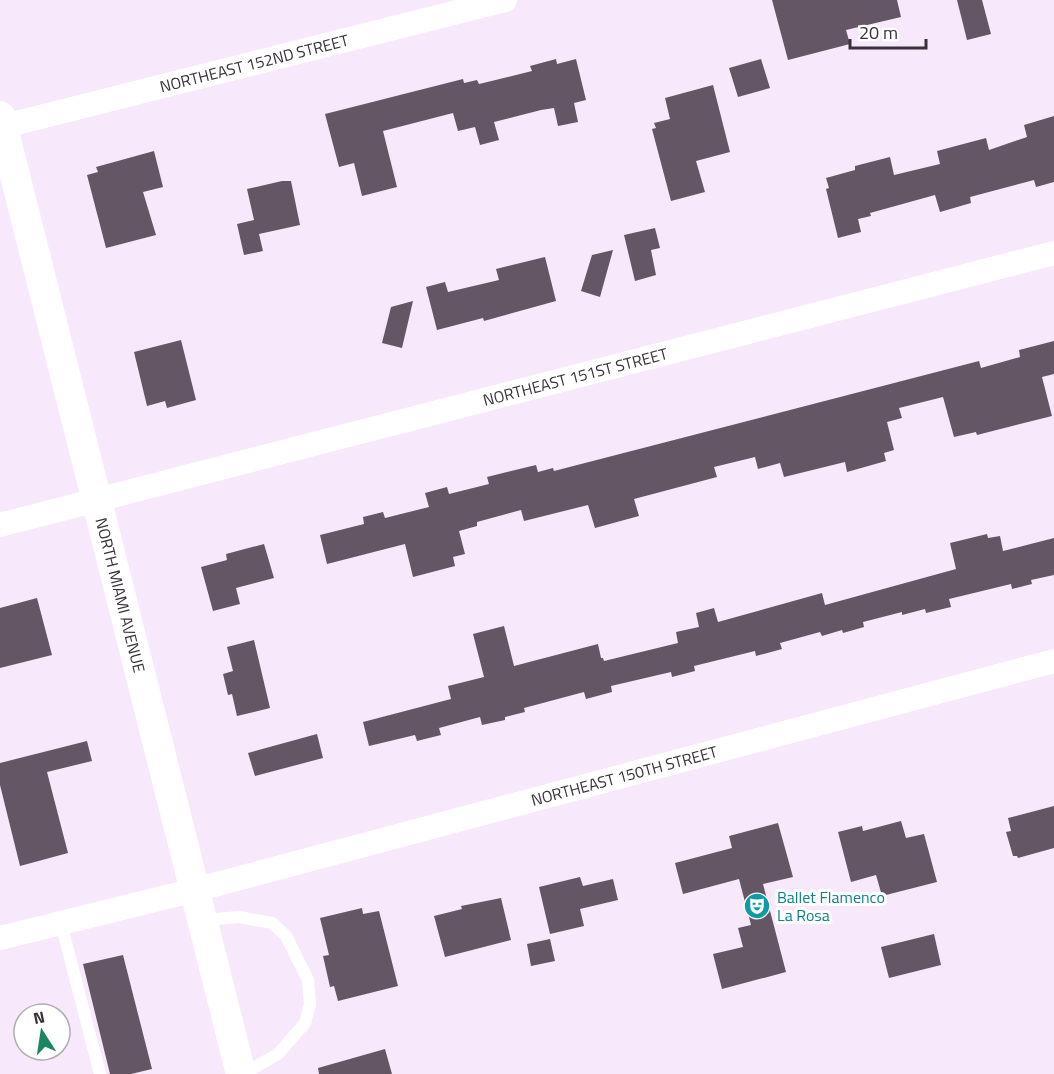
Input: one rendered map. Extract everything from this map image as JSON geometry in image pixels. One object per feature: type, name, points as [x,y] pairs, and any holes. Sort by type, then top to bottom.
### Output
[{"type":"street","name":"NORTHEAST 152ND STREET","points":[[1,123],[506,0]]},
{"type":"street","name":"NORTH MIAMI AVENUE","points":[[1,123],[242,1074]]},
{"type":"street","name":"NORTHEAST 151ST STREET","points":[[0,525],[1054,253]]},
{"type":"street","name":"NORTHEAST 150TH STREET","points":[[0,938],[195,890],[1054,662]]},
{"type":"lane","points":[[203,920],[239,917],[272,923],[286,936],[308,980],[310,1004],[305,1023],[278,1054],[242,1074]]},
{"type":"lane","points":[[61,923],[100,1074]]},
{"type":"building","points":[[772,0],[897,0],[901,17],[846,30],[850,44],[788,60]]},
{"type":"building","points":[[957,0],[982,0],[991,34],[967,40]]},
{"type":"building","points":[[556,59],[557,64],[576,59],[586,100],[574,103],[578,122],[558,126],[554,108],[541,110],[494,122],[499,140],[480,145],[475,127],[458,131],[453,113],[383,131],[397,187],[362,196],[354,163],[339,167],[325,114],[463,79],[464,83],[477,80],[479,84],[532,71],[530,66]]},
{"type":"building","points":[[761,59],[770,88],[738,97],[729,68]]},
{"type":"building","points":[[713,85],[730,152],[696,161],[705,192],[671,201],[652,129],[656,128],[654,123],[670,119],[665,98]]},
{"type":"building","points":[[1054,116],[1054,182],[1036,187],[1034,180],[970,197],[971,203],[940,212],[935,195],[870,213],[871,216],[858,219],[861,232],[838,238],[826,189],[829,188],[826,178],[855,170],[855,166],[890,157],[894,175],[940,164],[937,151],[986,138],[989,150],[1027,137],[1024,125]]},
{"type":"building","points":[[154,151],[163,187],[143,192],[156,235],[106,248],[87,175],[98,172],[96,167]]},
{"type":"building","points":[[291,181],[300,225],[259,234],[263,251],[244,255],[237,224],[254,220],[247,189]]},
{"type":"building","points":[[655,228],[660,248],[651,250],[656,275],[635,281],[624,235]]},
{"type":"building","points":[[613,250],[600,297],[581,291],[592,255]]},
{"type":"building","points":[[545,257],[556,301],[484,321],[483,318],[437,330],[426,287],[445,282],[448,292],[499,280],[496,269]]},
{"type":"building","points":[[413,301],[402,348],[382,343],[391,307]]},
{"type":"building","points":[[181,340],[196,400],[167,408],[165,401],[147,406],[134,352]]},
{"type":"building","points":[[1054,341],[1054,374],[1042,377],[1052,416],[977,435],[976,432],[954,437],[943,397],[899,408],[902,418],[887,422],[894,450],[884,453],[886,461],[847,472],[845,462],[784,477],[780,463],[758,469],[755,457],[714,467],[717,477],[634,499],[639,516],[595,528],[588,505],[524,521],[521,510],[477,522],[477,526],[459,531],[465,554],[453,557],[455,566],[413,577],[405,544],[327,564],[320,535],[364,524],[363,517],[383,512],[385,518],[429,507],[425,493],[447,487],[449,494],[489,484],[487,477],[536,465],[538,472],[553,468],[554,471],[979,361],[981,368],[1020,357],[1019,350]]},
{"type":"building","points":[[987,534],[988,538],[1000,536],[1003,551],[1054,538],[1054,575],[1031,580],[1032,584],[1012,589],[1011,584],[949,599],[951,607],[926,613],[925,609],[902,615],[902,612],[863,622],[864,627],[843,633],[842,630],[822,636],[820,632],[780,643],[782,649],[756,656],[755,651],[694,666],[695,671],[672,677],[671,672],[611,686],[612,692],[586,699],[584,692],[524,708],[525,712],[505,717],[505,720],[482,725],[480,717],[439,728],[441,735],[417,741],[415,735],[369,746],[363,722],[451,699],[448,686],[484,677],[473,634],[504,626],[514,666],[598,644],[601,658],[604,661],[678,643],[676,632],[699,627],[696,613],[714,608],[718,622],[822,593],[825,605],[956,569],[950,543]]},
{"type":"building","points":[[264,544],[274,578],[236,588],[240,604],[213,611],[201,567],[227,560],[226,554]]},
{"type":"building","points":[[37,598],[52,655],[0,668],[0,608]]},
{"type":"building","points":[[254,640],[270,708],[237,716],[232,694],[228,695],[223,674],[233,671],[227,647]]},
{"type":"building","points":[[317,734],[323,758],[255,776],[248,753]]},
{"type":"building","points":[[87,741],[92,761],[47,772],[68,853],[20,866],[0,785],[0,763]]},
{"type":"building","points":[[1054,806],[1054,848],[1018,858],[1013,856],[1006,832],[1011,831],[1008,818]]},
{"type":"building","points":[[901,821],[906,838],[924,834],[937,882],[882,896],[876,875],[851,882],[838,832],[862,826],[863,831]]},
{"type":"building","name":"Ballet Flamenco La Rosa","points":[[778,823],[793,877],[763,884],[786,972],[722,989],[713,954],[743,947],[738,928],[751,925],[739,879],[683,894],[675,863],[732,848],[729,836]]},
{"type":"building","points":[[580,877],[583,886],[613,879],[618,900],[580,909],[584,926],[550,934],[539,887]]},
{"type":"building","points":[[501,898],[511,940],[445,957],[434,916],[462,909],[461,906]]},
{"type":"building","points":[[362,908],[363,914],[379,911],[398,986],[338,1001],[334,986],[330,987],[323,956],[329,955],[320,918]]},
{"type":"building","points":[[934,934],[941,965],[889,978],[881,947]]},
{"type":"building","points":[[550,939],[555,961],[531,966],[527,944]]},
{"type":"building","points":[[123,955],[152,1069],[131,1074],[110,1074],[83,964]]},
{"type":"building","points":[[385,1049],[392,1074],[319,1074],[318,1068]]},
{"type":"place","name":"Ballet Flamenco La Rosa","points":[[757,906]]}]
